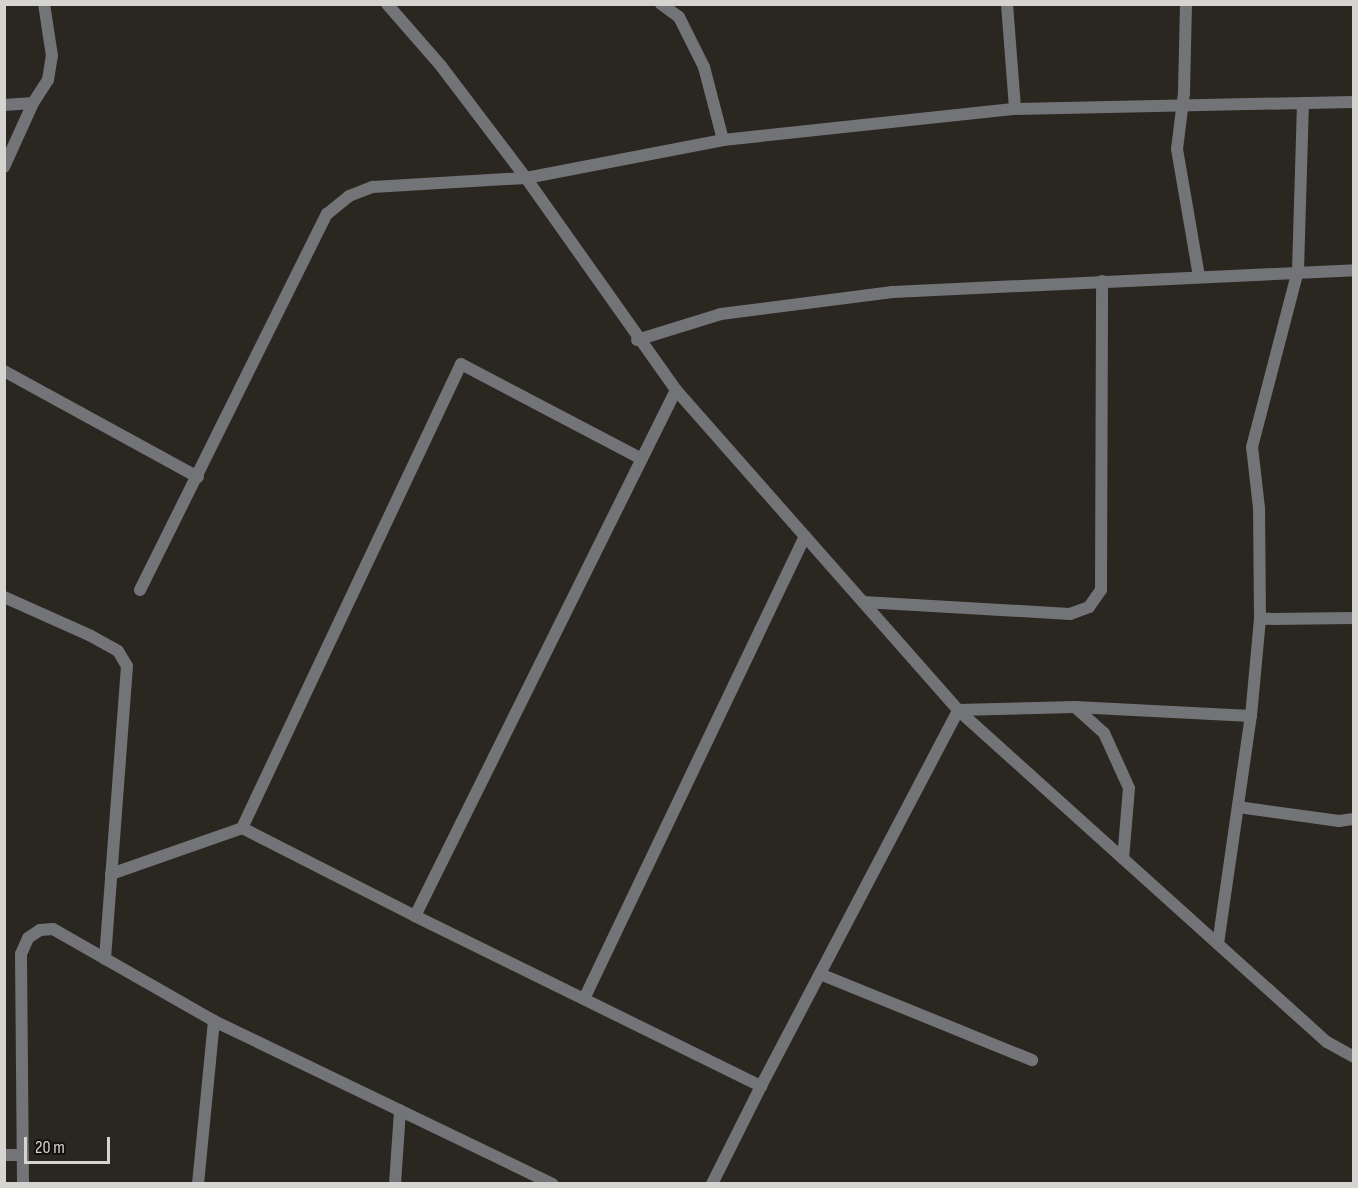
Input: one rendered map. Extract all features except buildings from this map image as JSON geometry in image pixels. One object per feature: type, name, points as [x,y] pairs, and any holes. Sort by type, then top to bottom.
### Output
[{"type":"street","points":[[4,167],[33,103],[48,80],[52,56],[44,4]]},
{"type":"street","points":[[661,4],[679,17],[704,67],[723,140]]},
{"type":"street","points":[[1006,4],[1015,109]]},
{"type":"street","points":[[1186,4],[1182,105],[1177,149],[1199,277]]},
{"type":"street","points":[[392,5],[526,178],[637,340],[676,390],[958,710],[1327,1042],[1353,1057]]},
{"type":"street","points":[[140,590],[327,214],[349,196],[373,187],[526,178],[723,140],[1015,109],[1353,102]]},
{"type":"street","points":[[4,105],[33,103]]},
{"type":"street","points":[[1218,944],[1251,716],[1260,619],[1259,508],[1252,447],[1298,271],[1303,103]]},
{"type":"street","points":[[637,340],[721,314],[893,292],[1353,270]]},
{"type":"street","points":[[863,602],[1070,614],[1089,607],[1101,590],[1102,281]]},
{"type":"street","points":[[111,874],[242,828],[461,364],[642,459]]},
{"type":"street","points":[[4,371],[198,477]]},
{"type":"street","points":[[416,916],[676,390]]},
{"type":"street","points":[[584,999],[805,536]]},
{"type":"street","points":[[4,597],[118,651],[128,666],[105,959]]},
{"type":"street","points":[[1260,619],[1353,618]]},
{"type":"street","points":[[958,710],[1075,708],[1251,716]]},
{"type":"street","points":[[1075,708],[1104,733],[1129,788],[1124,859]]},
{"type":"street","points":[[712,1184],[958,710]]},
{"type":"street","points":[[1238,807],[1339,821],[1353,819]]},
{"type":"street","points":[[242,828],[761,1086]]},
{"type":"street","points":[[23,1184],[21,954],[28,938],[40,930],[53,929],[214,1021],[553,1184]]},
{"type":"street","points":[[820,974],[1032,1060]]},
{"type":"street","points":[[198,1184],[214,1021]]},
{"type":"street","points":[[395,1184],[400,1110]]},
{"type":"street","points":[[4,1155],[23,1155]]}]
